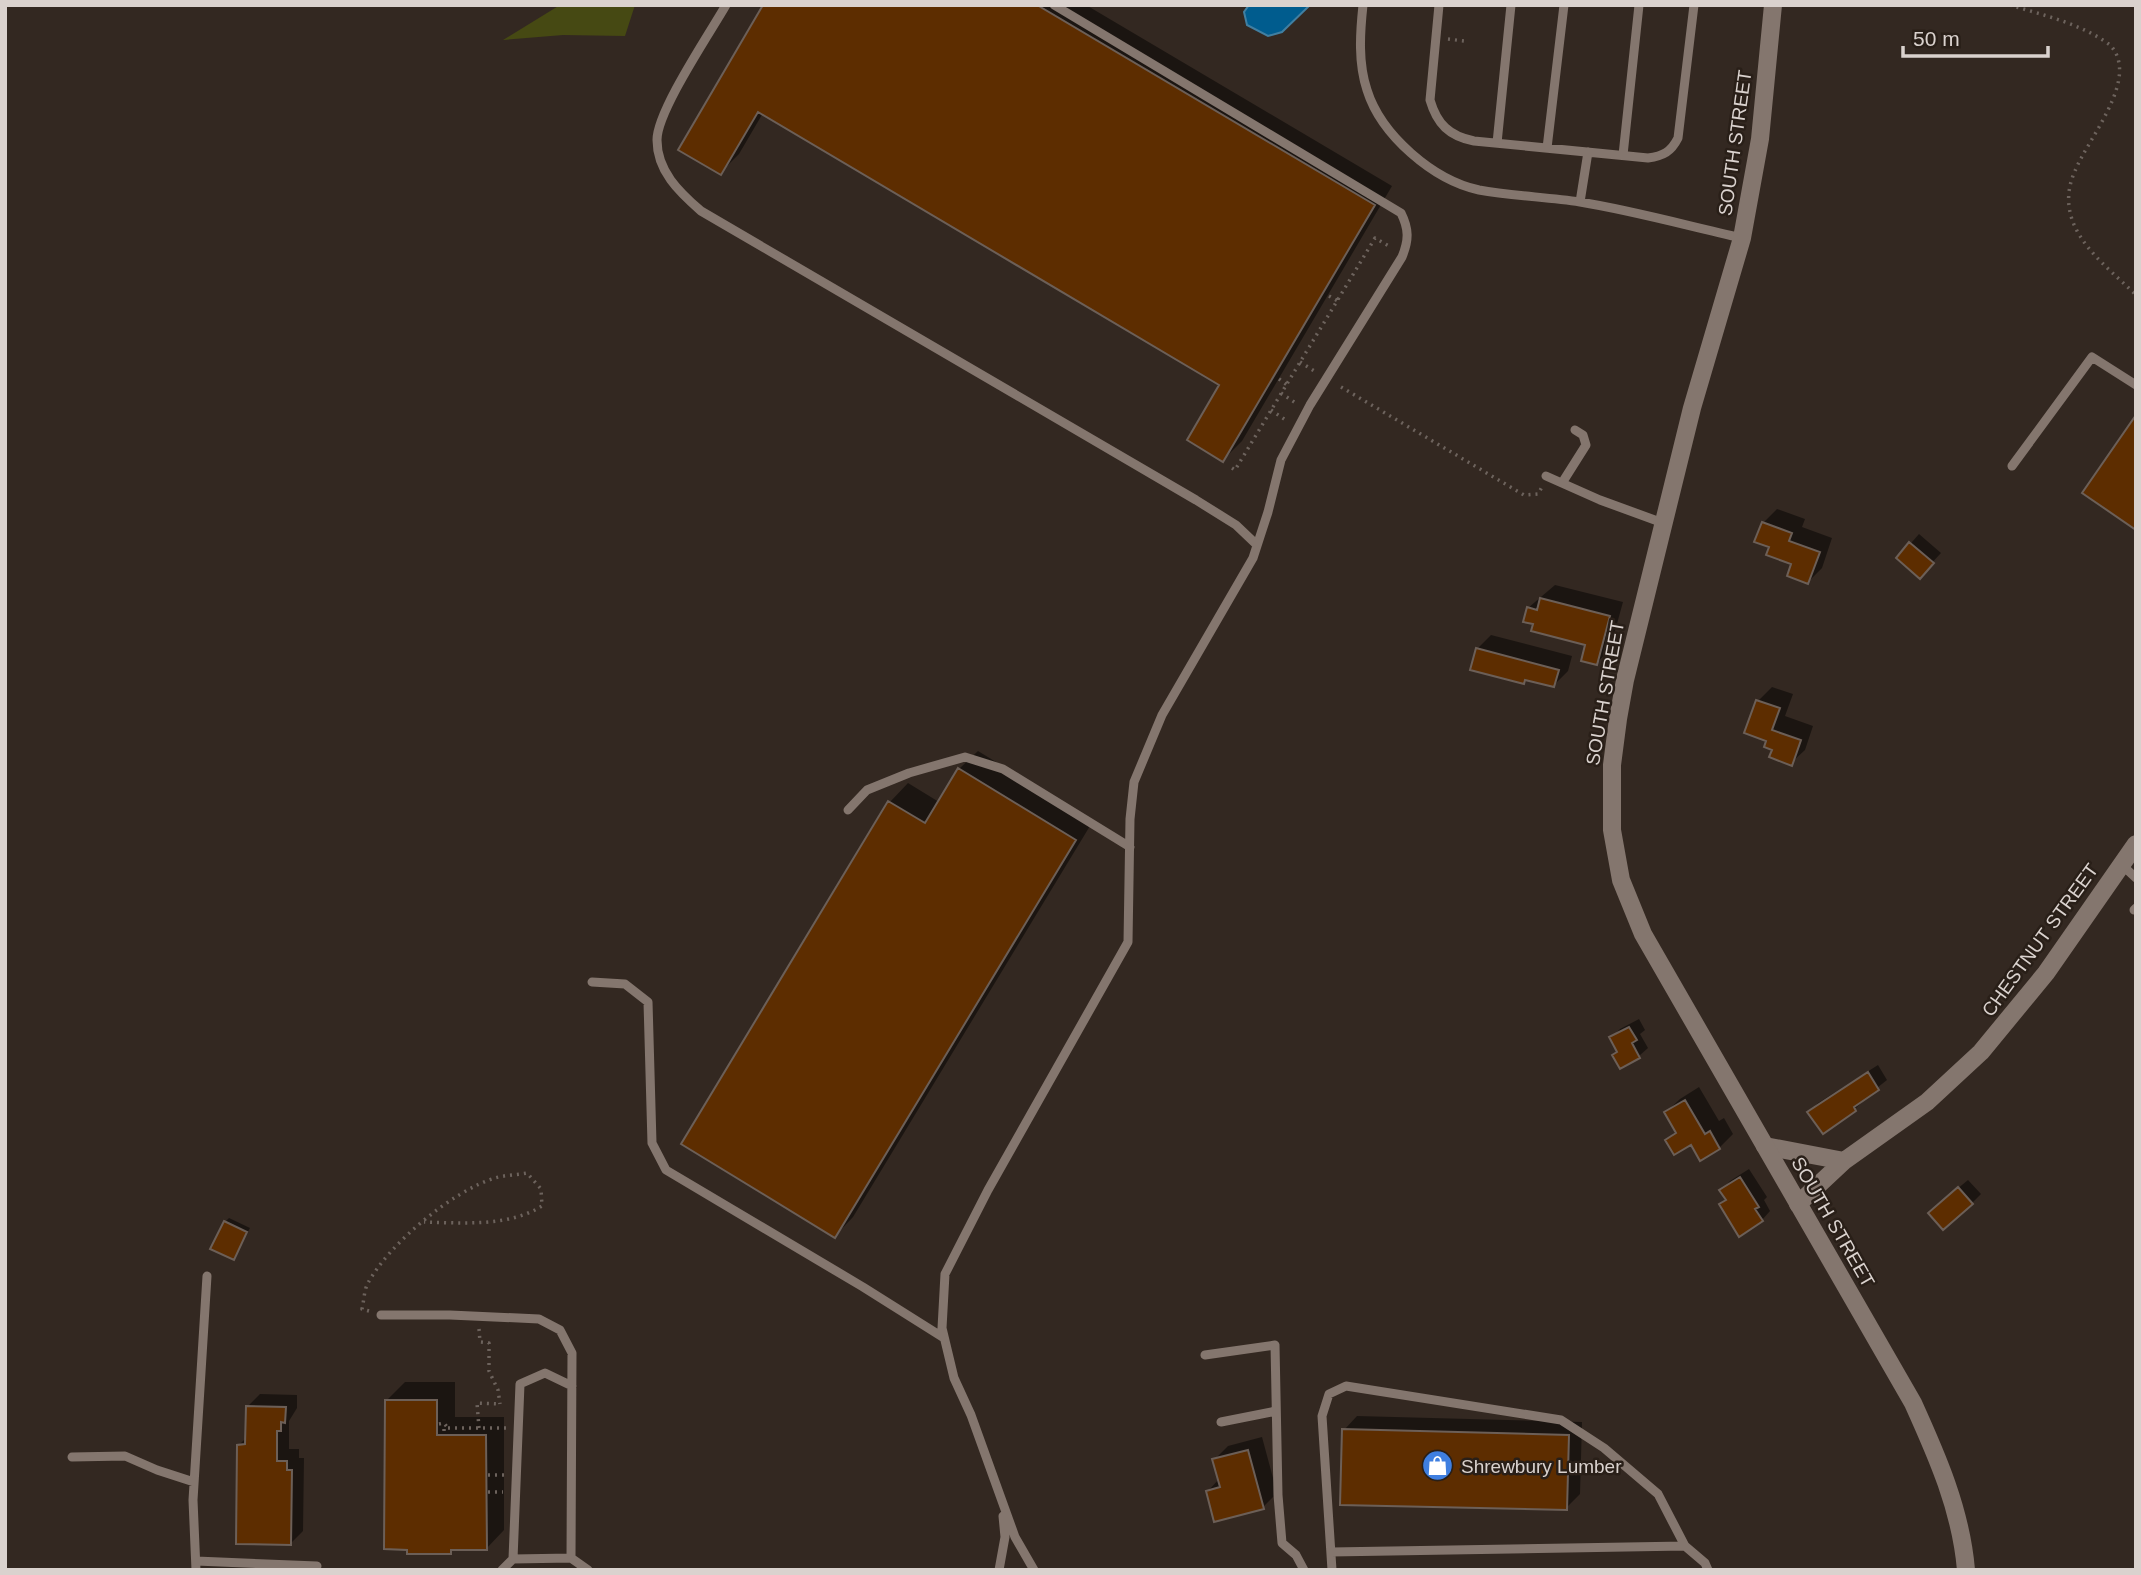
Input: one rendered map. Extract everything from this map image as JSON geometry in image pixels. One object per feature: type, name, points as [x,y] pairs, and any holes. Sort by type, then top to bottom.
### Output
[{"type":"street","name":"SOUTH STREET","points":[[1773,5],[1760,139],[1742,238],[1692,408],[1625,680],[1618,719],[1611,795],[1612,830],[1621,880],[1643,934],[1913,1403],[1938,1458],[1953,1505],[1964,1549],[1966,1570]]},
{"type":"street","name":"CHESTNUT STREET","points":[[1798,1204],[1843,1161],[1927,1102],[1981,1052],[2046,973],[2136,844]]},
{"type":"street","points":[[1765,1146],[1843,1161]]},
{"type":"lane","points":[[726,5],[666,108],[657,139],[662,164],[676,190],[701,211],[1196,499],[1236,524],[1257,545]]},
{"type":"lane","points":[[1034,1570],[1015,1537],[1001,1504],[971,1415],[954,1378],[942,1328],[945,1274],[988,1190],[1128,942],[1134,782],[1158,726],[1253,558],[1281,460],[1310,405],[1402,257],[1407,246],[1408,228],[1401,214],[1054,5]]},
{"type":"lane","points":[[1363,5],[1360,33],[1362,71],[1367,92],[1402,145],[1422,163],[1450,180],[1477,190],[1580,202],[1742,238]]},
{"type":"lane","points":[[1439,5],[1430,100],[1433,113],[1450,133],[1462,139],[1648,158],[1662,156],[1673,148],[1678,138],[1694,5]]},
{"type":"lane","points":[[1497,143],[1511,5]]},
{"type":"lane","points":[[1547,148],[1564,5]]},
{"type":"lane","points":[[1623,155],[1639,5]]},
{"type":"lane","points":[[1580,202],[1588,152]]},
{"type":"lane","points":[[2012,466],[2092,357],[2136,385]]},
{"type":"lane","points":[[1562,483],[1586,445],[1583,435],[1575,430]]},
{"type":"lane","points":[[1544,481],[1562,483],[1663,523]]},
{"type":"lane","points":[[848,810],[867,790],[909,773],[965,757],[1003,769],[1130,847]]},
{"type":"lane","points":[[2121,864],[2136,878]]},
{"type":"lane","points":[[592,982],[625,984],[648,1002],[652,1143],[666,1170],[944,1338]]},
{"type":"lane","points":[[207,1276],[194,1482],[196,1565],[317,1566]]},
{"type":"lane","points":[[381,1315],[450,1315],[539,1320],[560,1330],[572,1353],[572,1558]]},
{"type":"lane","points":[[1205,1354],[1275,1345],[1278,1495],[1282,1543],[1296,1555],[1304,1570]]},
{"type":"lane","points":[[502,1570],[513,1559],[520,1384],[545,1373],[572,1386]]},
{"type":"lane","points":[[1332,1570],[1322,1416],[1329,1394],[1346,1386],[1562,1420],[1604,1448],[1658,1494],[1685,1546],[1705,1563],[1708,1570]]},
{"type":"lane","points":[[1221,1422],[1276,1411]]},
{"type":"lane","points":[[72,1457],[125,1456],[194,1482]]},
{"type":"lane","points":[[999,1570],[1005,1537],[1001,1504]]},
{"type":"lane","points":[[1331,1552],[1685,1546]]},
{"type":"lane","points":[[513,1559],[572,1558],[589,1570]]},
{"type":"path","points":[[2010,5],[2080,29],[2110,45],[2123,61],[2124,81]]},
{"type":"path","points":[[2123,91],[2076,168],[2068,199],[2070,215],[2083,240],[2136,295]]},
{"type":"path","points":[[1232,468],[1235,470],[1375,238],[1389,246]]},
{"type":"path","points":[[1329,296],[1338,301]]},
{"type":"path","points":[[1300,362],[1317,372]]},
{"type":"path","points":[[1279,379],[1287,384]]},
{"type":"path","points":[[1341,387],[1524,495],[1538,494],[1544,481]]},
{"type":"path","points":[[381,1315],[362,1309],[367,1284],[397,1244],[424,1222],[455,1197],[494,1178],[527,1173],[541,1189],[542,1206],[529,1215],[460,1223],[424,1222]]},
{"type":"path","points":[[480,1342],[489,1343],[489,1370],[498,1390],[500,1404]]},
{"type":"path","points":[[479,1429],[477,1403],[519,1404]]},
{"type":"path","points":[[439,1424],[444,1423],[449,1428]]},
{"type":"path","points":[[444,1431],[444,1428],[518,1428]]},
{"type":"shaded area","points":[[560,5],[635,5],[625,36],[563,35],[503,40]]},
{"type":"water","points":[[1249,5],[1309,6],[1282,32],[1268,36],[1247,25],[1244,12]]},
{"type":"building","points":[[763,5],[1037,5],[1375,205],[1223,462],[1187,440],[1219,385],[758,112],[721,175],[678,150]]},
{"type":"building","points":[[2136,415],[2136,530],[2082,493]]},
{"type":"building","points":[[1762,522],[1792,533],[1789,541],[1820,552],[1808,584],[1787,576],[1791,564],[1766,555],[1769,547],[1754,542]]},
{"type":"building","points":[[1909,542],[1934,563],[1920,579],[1896,558]]},
{"type":"building","points":[[1540,598],[1610,616],[1597,665],[1581,661],[1585,645],[1531,631],[1533,624],[1523,622],[1527,607],[1537,610]]},
{"type":"building","points":[[1476,648],[1559,670],[1554,687],[1525,680],[1524,684],[1470,670]]},
{"type":"building","points":[[1756,700],[1780,708],[1772,730],[1801,740],[1792,766],[1769,757],[1772,750],[1764,747],[1766,741],[1744,733]]},
{"type":"building","points":[[958,768],[1076,840],[835,1238],[681,1144],[888,801],[925,823]]},
{"type":"building","points":[[1629,1027],[1637,1040],[1632,1043],[1640,1058],[1620,1069],[1612,1055],[1617,1052],[1609,1037]]},
{"type":"building","points":[[1868,1072],[1879,1090],[1854,1107],[1856,1111],[1823,1134],[1807,1112]]},
{"type":"building","points":[[1685,1100],[1705,1134],[1710,1131],[1720,1149],[1700,1161],[1691,1145],[1674,1155],[1665,1140],[1676,1133],[1664,1112]]},
{"type":"building","points":[[1740,1177],[1759,1207],[1755,1209],[1763,1221],[1739,1237],[1719,1204],[1726,1200],[1719,1190]]},
{"type":"building","points":[[1958,1187],[1973,1204],[1943,1230],[1928,1213]]},
{"type":"building","points":[[224,1221],[247,1232],[234,1260],[210,1249]]},
{"type":"building","points":[[385,1400],[437,1400],[437,1435],[486,1435],[487,1550],[451,1550],[451,1554],[407,1554],[407,1550],[384,1549]]},
{"type":"building","points":[[246,1406],[286,1407],[285,1423],[281,1422],[281,1431],[277,1431],[277,1461],[287,1461],[287,1470],[292,1470],[291,1545],[236,1544],[237,1445],[245,1444]]},
{"type":"building","points":[[1342,1429],[1569,1435],[1567,1510],[1340,1505]]},
{"type":"building","points":[[1248,1450],[1264,1509],[1214,1522],[1206,1491],[1220,1487],[1212,1459]]},
{"type":"place","name":"Shrewbury Lumber","points":[[1438,1466]]}]
